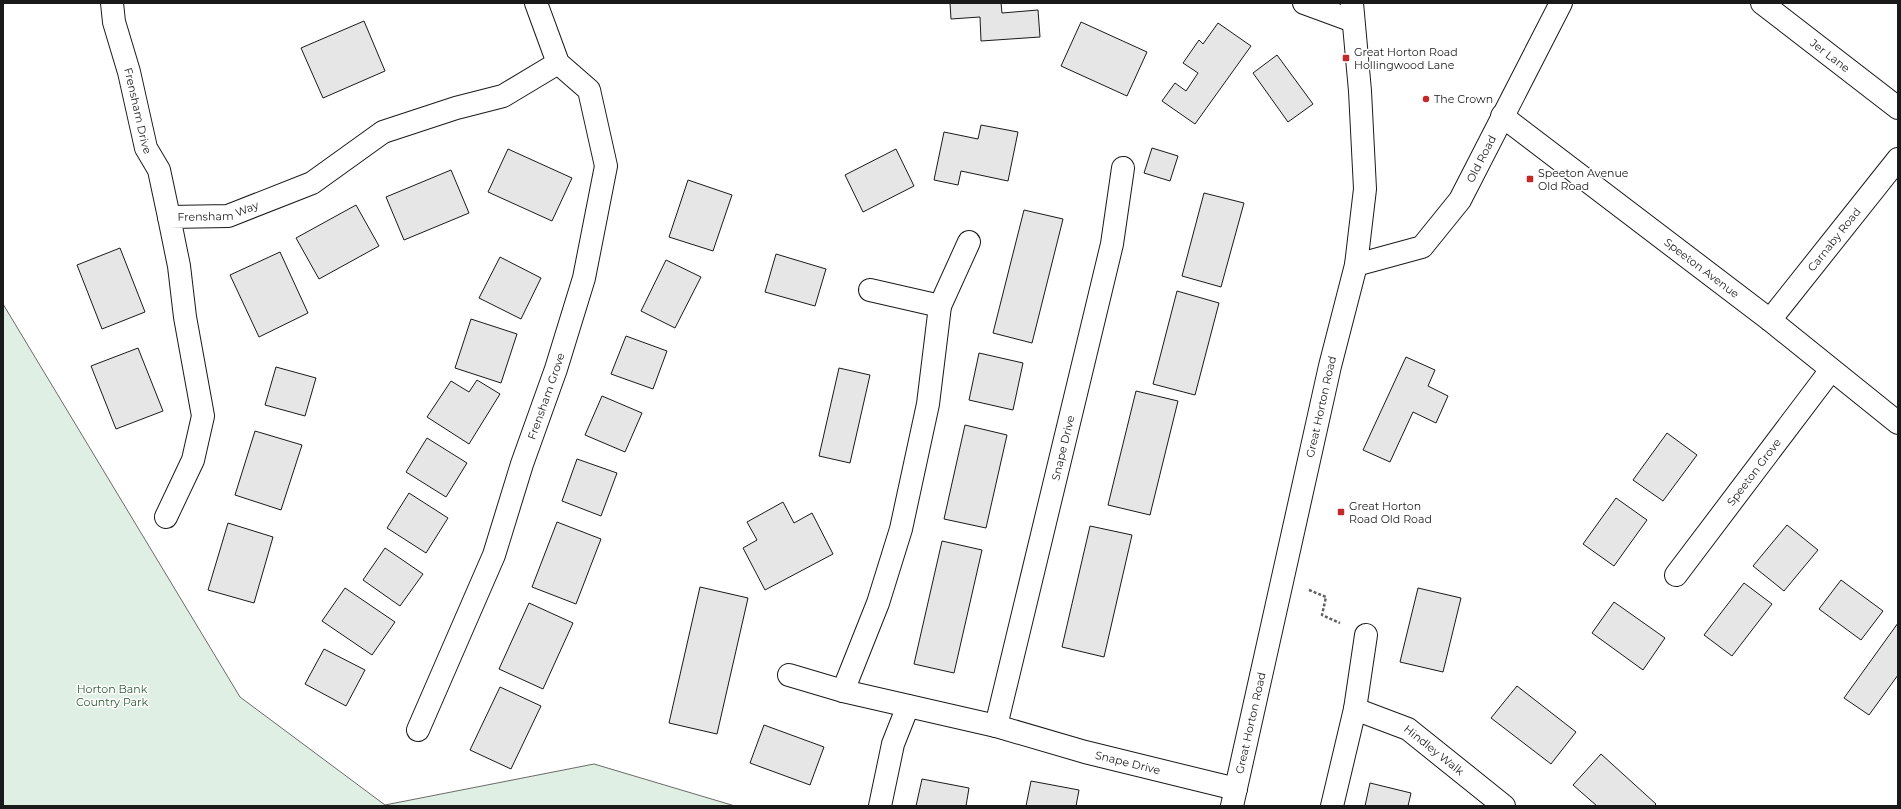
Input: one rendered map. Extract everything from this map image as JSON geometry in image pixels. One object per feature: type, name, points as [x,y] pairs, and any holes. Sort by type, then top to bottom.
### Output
[{"type":"street","name":"Frensham Drive","points":[[112,3],[114,22],[129,72],[146,148],[159,170],[169,217]]},
{"type":"street","points":[[1304,3],[1353,12]]},
{"type":"street","name":"Old Road","points":[[1356,265],[1422,247],[1460,200],[1561,3]]},
{"type":"street","name":"Jer Lane","points":[[1762,3],[1898,108]]},
{"type":"street","name":"Frensham Grove","points":[[418,730],[494,555],[522,464],[556,369],[584,278],[606,166],[589,90],[558,62],[537,7]]},
{"type":"street","name":"Great Horton Road","points":[[1234,798],[1330,366],[1356,265],[1365,190],[1360,91],[1353,12]]},
{"type":"street","name":"Frensham Way","points":[[166,517],[193,460],[203,416],[185,317],[179,266],[169,217],[228,216],[312,183],[383,132],[456,108],[504,96],[558,62]]},
{"type":"street","name":"Speeton Avenue","points":[[1502,116],[1770,320],[1898,422]]},
{"type":"street","name":"Carnaby Road","points":[[1770,320],[1898,159]]},
{"type":"street","name":"Snape Drive","points":[[996,726],[1112,244],[1123,168]]},
{"type":"street","points":[[843,691],[878,603],[901,529],[928,404],[940,306],[969,242]]},
{"type":"street","points":[[870,290],[940,306]]},
{"type":"street","name":"Speeton Grove","points":[[1676,575],[1831,370]]},
{"type":"street","points":[[1332,806],[1354,709],[1366,635]]},
{"type":"street","name":"Snape Drive","points":[[789,675],[843,691],[996,726],[1234,798]]},
{"type":"street","points":[[880,806],[893,744],[908,706]]},
{"type":"street","name":"Hindley Walk","points":[[1354,709],[1408,729],[1504,806]]},
{"type":"path","points":[[1283,580],[1326,597],[1322,615],[1366,635]]},
{"type":"green space","name":"Horton Bank Country Park","points":[[3,304],[240,697],[385,805],[594,764],[735,806],[3,806]]},
{"type":"building","points":[[950,3],[1001,3],[1002,13],[1038,10],[1040,37],[981,41],[980,17],[951,19]]},
{"type":"building","points":[[364,21],[385,71],[323,98],[301,48]]},
{"type":"building","points":[[1081,22],[1147,52],[1127,96],[1061,66]]},
{"type":"building","points":[[1218,23],[1251,46],[1195,124],[1162,101],[1175,83],[1186,91],[1198,73],[1183,63],[1199,40],[1203,44]]},
{"type":"building","points":[[1277,55],[1313,104],[1288,122],[1253,73]]},
{"type":"building","points":[[981,125],[1018,132],[1008,181],[961,171],[958,185],[934,180],[944,132],[978,139]]},
{"type":"building","points":[[1152,148],[1178,156],[1170,181],[1144,173]]},
{"type":"building","points":[[508,149],[572,178],[552,221],[488,192]]},
{"type":"building","points":[[896,149],[914,186],[863,212],[845,175]]},
{"type":"building","points":[[451,170],[469,213],[404,240],[386,197]]},
{"type":"building","points":[[688,180],[732,195],[713,251],[669,237]]},
{"type":"building","points":[[1204,193],[1244,203],[1221,287],[1182,276]]},
{"type":"building","points":[[356,205],[379,246],[319,279],[296,238]]},
{"type":"building","points":[[1024,210],[1063,219],[1032,343],[993,333]]},
{"type":"building","points":[[120,248],[145,312],[102,329],[77,265]]},
{"type":"building","points":[[280,252],[308,313],[259,337],[230,275]]},
{"type":"building","points":[[776,254],[826,269],[815,306],[765,292]]},
{"type":"building","points":[[500,257],[541,278],[521,319],[479,298]]},
{"type":"building","points":[[666,260],[701,277],[675,328],[641,311]]},
{"type":"building","points":[[1177,291],[1219,303],[1195,395],[1153,384]]},
{"type":"building","points":[[471,319],[517,334],[501,383],[455,368]]},
{"type":"building","points":[[626,336],[667,351],[653,389],[611,374]]},
{"type":"building","points":[[138,348],[163,411],[116,429],[91,366]]},
{"type":"building","points":[[979,353],[1023,363],[1013,410],[969,400]]},
{"type":"building","points":[[1406,357],[1435,370],[1428,386],[1448,396],[1436,423],[1413,412],[1390,462],[1363,450]]},
{"type":"building","points":[[276,367],[316,378],[305,416],[265,405]]},
{"type":"building","points":[[839,368],[870,375],[850,463],[819,456]]},
{"type":"building","points":[[477,380],[500,394],[469,444],[427,417],[451,381],[469,392]]},
{"type":"building","points":[[1136,391],[1178,401],[1150,515],[1108,505]]},
{"type":"building","points":[[602,396],[642,413],[625,452],[585,435]]},
{"type":"building","points":[[965,425],[1007,435],[986,528],[944,519]]},
{"type":"building","points":[[255,431],[302,445],[281,510],[235,495]]},
{"type":"building","points":[[1667,433],[1697,455],[1663,501],[1633,480]]},
{"type":"building","points":[[427,438],[467,463],[446,497],[406,472]]},
{"type":"building","points":[[577,459],[617,473],[601,516],[562,501]]},
{"type":"building","points":[[409,493],[448,518],[426,553],[387,528]]},
{"type":"building","points":[[1616,498],[1647,520],[1614,566],[1583,544]]},
{"type":"building","points":[[783,502],[794,523],[812,513],[833,554],[765,590],[743,548],[757,540],[747,522]]},
{"type":"building","points":[[557,522],[601,539],[576,604],[532,587]]},
{"type":"building","points":[[228,523],[273,537],[254,603],[208,590]]},
{"type":"building","points":[[1787,525],[1818,550],[1784,591],[1753,566]]},
{"type":"building","points":[[1090,526],[1132,535],[1104,657],[1062,647]]},
{"type":"building","points":[[942,541],[982,550],[954,673],[914,664]]},
{"type":"building","points":[[385,548],[423,574],[400,606],[363,580]]},
{"type":"building","points":[[1841,580],[1883,611],[1861,640],[1819,609]]},
{"type":"building","points":[[1744,583],[1772,604],[1732,656],[1704,635]]},
{"type":"building","points":[[700,587],[748,598],[717,734],[669,723]]},
{"type":"building","points":[[345,588],[395,622],[372,655],[322,621]]},
{"type":"building","points":[[1418,588],[1461,598],[1443,672],[1400,662]]},
{"type":"building","points":[[1614,602],[1665,638],[1643,670],[1592,633]]},
{"type":"building","points":[[529,603],[573,623],[543,689],[499,669]]},
{"type":"building","points":[[1898,623],[1898,675],[1869,715],[1844,698]]},
{"type":"building","points":[[324,649],[365,670],[346,706],[305,684]]},
{"type":"building","points":[[1517,686],[1576,732],[1551,764],[1491,718]]},
{"type":"building","points":[[500,687],[541,706],[511,769],[470,750]]},
{"type":"building","points":[[764,725],[824,747],[810,785],[750,763]]},
{"type":"building","points":[[1601,754],[1656,804],[1654,806],[1597,806],[1573,785]]},
{"type":"building","points":[[922,779],[969,788],[966,806],[916,806]]},
{"type":"building","points":[[1031,781],[1079,790],[1076,806],[1026,806]]},
{"type":"building","points":[[1370,783],[1411,793],[1408,806],[1365,806]]},
{"type":"place","name":"Great Horton Road Hollingwood Lane","points":[[1346,58]]},
{"type":"place","name":"The Crown","points":[[1426,99]]},
{"type":"place","name":"Speeton Avenue Old Road","points":[[1530,179]]},
{"type":"place","name":"Great Horton Road Old Road","points":[[1341,512]]}]
